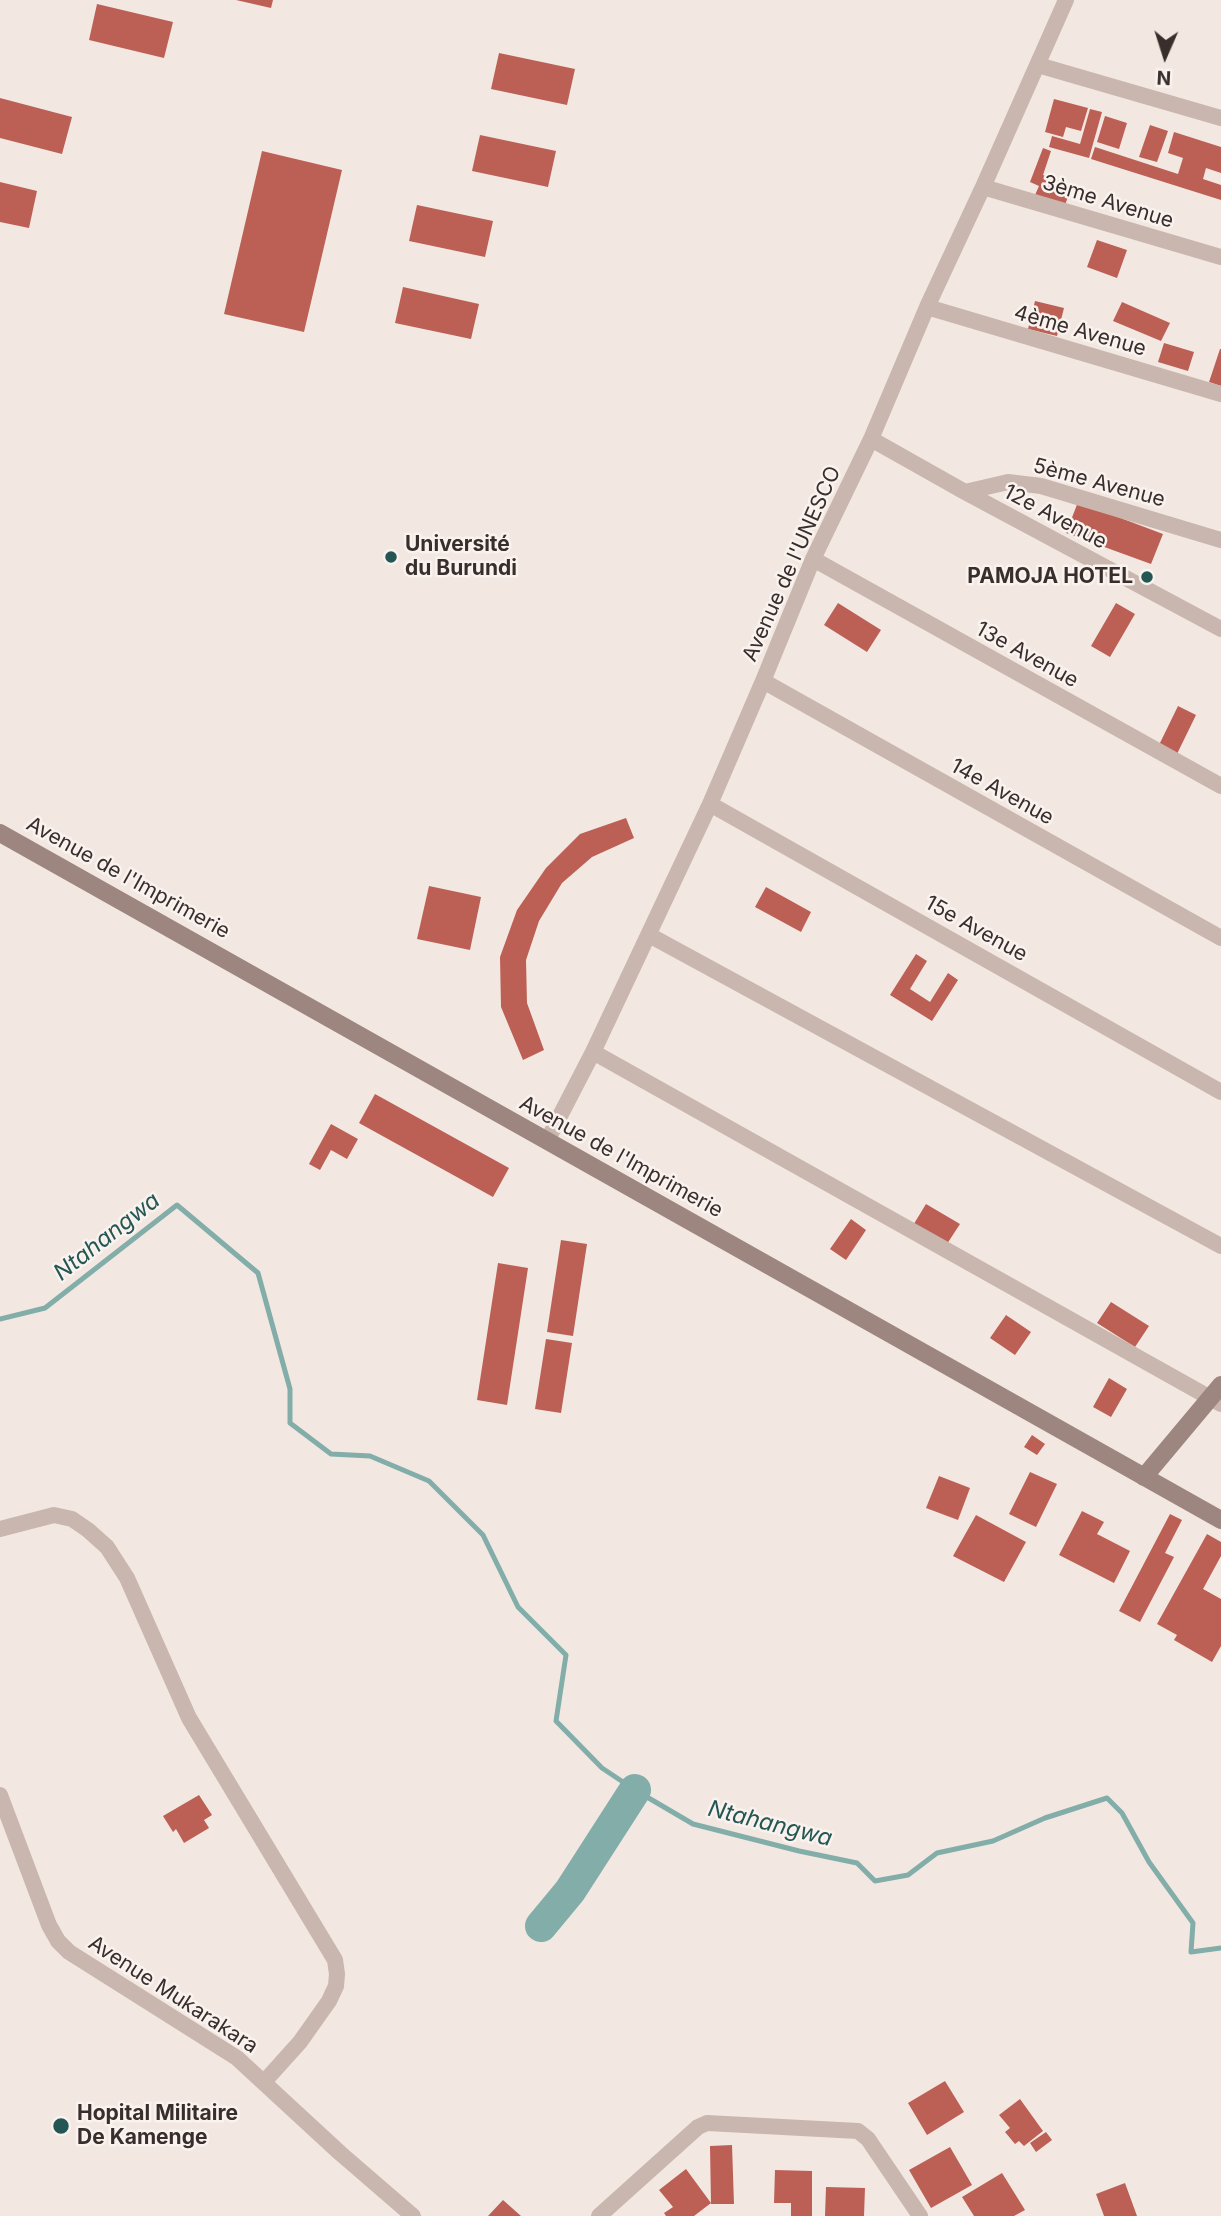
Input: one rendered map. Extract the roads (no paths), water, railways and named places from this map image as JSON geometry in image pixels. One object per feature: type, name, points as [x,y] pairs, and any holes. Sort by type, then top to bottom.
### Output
[{"type":"street","name":"Avenue de l'UNESCO","points":[[547,1141],[593,1052],[710,804],[813,559],[871,439],[927,307],[1066,0]]},
{"type":"street","points":[[1038,65],[1221,118]]},
{"type":"street","name":"3ème Avenue","points":[[983,187],[1221,257]]},
{"type":"street","name":"4ème Avenue","points":[[927,307],[1221,394]]},
{"type":"street","name":"12e Avenue","points":[[871,439],[1221,629]]},
{"type":"street","name":"5ème Avenue","points":[[965,492],[1008,482],[1041,486],[1221,540]]},
{"type":"street","name":"13e Avenue","points":[[813,559],[1221,786]]},
{"type":"street","name":"14e Avenue","points":[[763,681],[1221,939]]},
{"type":"street","name":"15e Avenue","points":[[710,804],[1221,1092]]},
{"type":"street","name":"Avenue de l'Imprimerie","points":[[0,833],[1221,1520]]},
{"type":"street","points":[[649,936],[1221,1246]]},
{"type":"street","points":[[593,1052],[1217,1395],[1144,1477]]},
{"type":"street","points":[[0,1529],[54,1515],[72,1519],[107,1547],[127,1578],[189,1718],[335,1960],[336,1986],[330,2001],[300,2042],[264,2082]]},
{"type":"street","name":"Avenue Mukarakara","points":[[0,1795],[49,1926],[58,1941],[69,1952],[237,2058],[413,2216]]},
{"type":"street","points":[[599,2216],[698,2127],[707,2123],[859,2131],[868,2139],[920,2216]]},
{"type":"waterway","name":"Ntahangwa","points":[[0,1319],[45,1308],[177,1205],[258,1273],[290,1389],[290,1423],[331,1454],[370,1456],[429,1481],[483,1535],[518,1607],[566,1655],[556,1721],[602,1768],[693,1824],[857,1863],[875,1881],[908,1875],[937,1853],[993,1841],[1045,1818],[1107,1798],[1122,1813],[1149,1862],[1193,1923],[1191,1952],[1221,1948]]},
{"type":"waterway","points":[[541,1926],[570,1891],[635,1790]]},
{"type":"place","name":"Université du Burundi","points":[[391,557]]},
{"type":"place","name":"PAMOJA HOTEL","points":[[1147,577]]},
{"type":"place","name":"Hopital Militaire De Kamenge","points":[[61,2126]]}]
